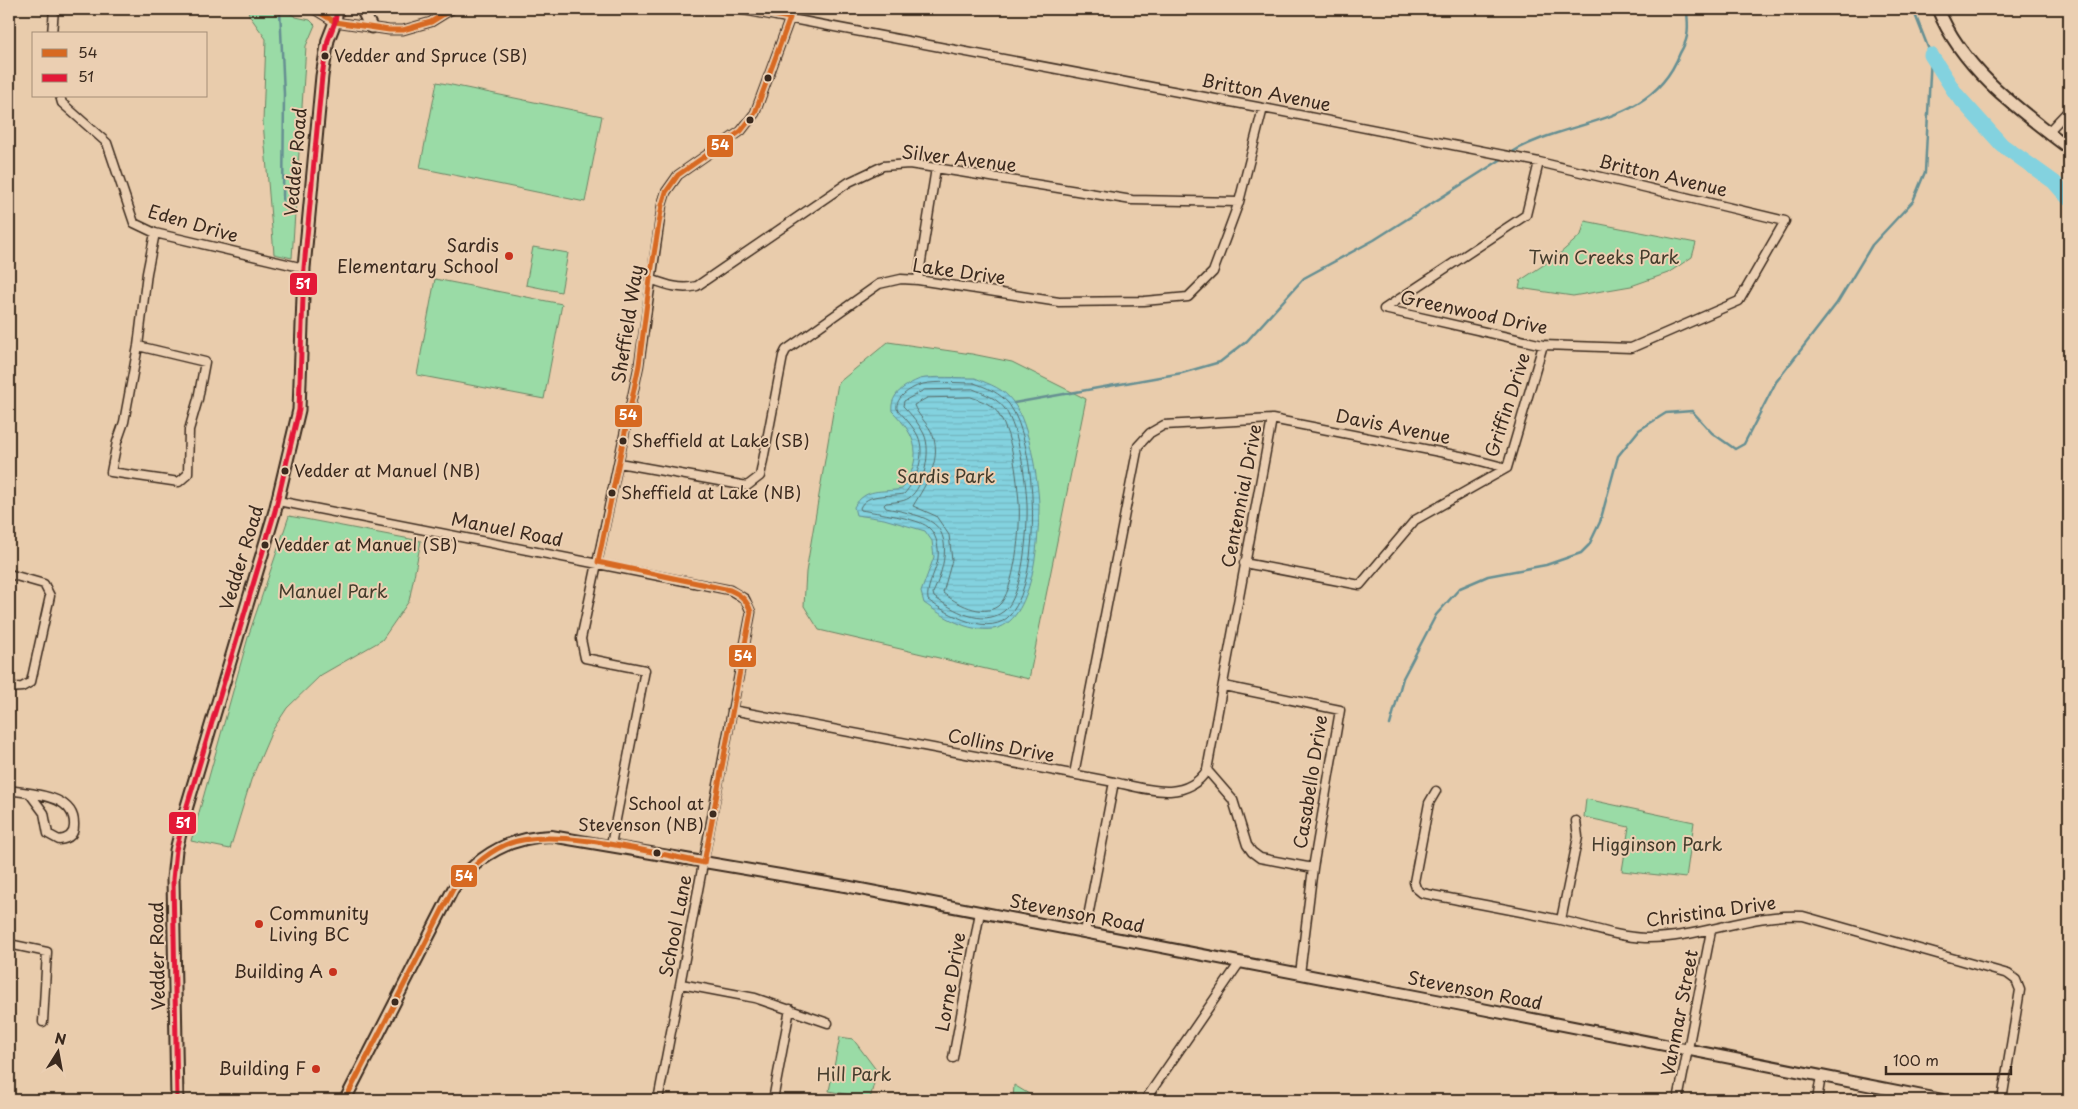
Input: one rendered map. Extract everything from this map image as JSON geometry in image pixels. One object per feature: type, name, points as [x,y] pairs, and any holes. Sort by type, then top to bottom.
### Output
[{"type":"main road","name":"Vedder Road","points":[[178,1100],[174,887],[176,850],[189,797],[278,501],[299,410],[304,268],[322,76],[328,40],[335,22],[337,9]]},
{"type":"main road","name":"Vedder Road","points":[[335,22],[346,9]]},
{"type":"main road","points":[[362,9],[371,27]]},
{"type":"main road","points":[[1938,9],[1951,34],[1971,62],[2002,93],[2069,148]]},
{"type":"street","points":[[52,32],[54,9]]},
{"type":"street","points":[[314,9],[335,22],[389,30],[413,28],[431,22],[452,9]]},
{"type":"street","name":"Britton Avenue","points":[[739,9],[1539,162],[1785,220]]},
{"type":"street","name":"Sheffield Way","points":[[611,845],[645,670],[584,658],[582,639],[642,350],[650,279],[662,205],[669,187],[678,174],[741,131],[748,124],[755,113],[792,9]]},
{"type":"street","name":"Eden Drive","points":[[61,98],[62,103],[107,143],[134,223],[155,233],[304,268]]},
{"type":"street","name":"Lake Drive","points":[[618,464],[747,486],[753,483],[760,476],[783,356],[786,350],[878,284],[900,279],[918,280],[1059,302],[1144,301],[1188,296],[1213,272],[1239,202],[1264,108]]},
{"type":"street","points":[[2048,132],[2069,110]]},
{"type":"street","name":"Greenwood Drive","points":[[1539,162],[1526,215],[1384,309],[1543,345],[1631,348],[1739,301],[1785,220]]},
{"type":"street","name":"Silver Avenue","points":[[650,279],[675,287],[687,288],[697,286],[849,182],[883,166],[909,164],[1132,200],[1239,202]]},
{"type":"street","points":[[918,280],[936,168]]},
{"type":"street","points":[[9,201],[9,210]]},
{"type":"street","points":[[138,346],[205,362],[198,399],[189,430],[188,474],[179,482],[112,472],[117,442],[124,422],[138,346],[147,272],[155,233]]},
{"type":"street","name":"Griffin Drive","points":[[1244,564],[1360,584],[1414,520],[1507,468],[1543,345]]},
{"type":"street","name":"Davis Avenue","points":[[1272,419],[1465,457],[1507,468]]},
{"type":"street","name":"Centennial Drive","points":[[1074,774],[1138,446],[1150,433],[1164,426],[1272,419],[1207,770]]},
{"type":"street","name":"Manuel Road","points":[[278,501],[598,562],[730,590]]},
{"type":"street","points":[[9,574],[44,584],[50,596],[31,682],[22,687],[9,688]]},
{"type":"street","name":"School Lane","points":[[658,1100],[751,612],[745,598],[730,590]]},
{"type":"street","name":"Casabello Drive","points":[[1224,686],[1340,710],[1313,868],[1300,974]]},
{"type":"street","name":"Collins Drive","points":[[732,710],[1114,782]]},
{"type":"street","points":[[1085,932],[1114,782],[1161,791],[1182,790],[1202,779],[1207,770],[1233,800],[1247,845],[1252,852],[1260,858],[1313,868]]},
{"type":"street","points":[[9,790],[30,794],[59,800],[67,805],[73,816],[73,833],[69,837],[59,840],[48,834],[44,813],[30,794]]},
{"type":"street","name":"Christina Drive","points":[[1436,791],[1429,803],[1414,882],[1416,888],[1422,893],[1561,920],[1623,936],[1647,938],[1711,931],[1773,916],[1803,916],[2008,974],[2016,980],[2020,990],[2002,1100]]},
{"type":"street","points":[[1561,920],[1578,838],[1576,821]]},
{"type":"street","name":"Stevenson Road","points":[[345,1100],[453,889],[473,865],[509,843],[540,836],[568,837],[704,863],[845,886],[1943,1100]]},
{"type":"street","name":"Lorne Drive","points":[[953,1058],[980,912]]},
{"type":"street","name":"Vanmar Street","points":[[1678,1100],[1711,931]]},
{"type":"street","points":[[9,944],[47,952],[43,1022]]},
{"type":"street","points":[[1145,1100],[1240,962]]},
{"type":"street","points":[[681,984],[755,998],[828,1023]]},
{"type":"street","points":[[773,1100],[790,1009]]},
{"type":"street","points":[[1817,1100],[1821,1076]]},
{"type":"green space","points":[[248,9],[283,9],[296,17],[310,20],[315,25],[306,46],[292,258],[274,254],[263,122],[266,39],[249,15]]},
{"type":"green space","points":[[437,82],[602,116],[585,202],[420,168]]},
{"type":"green space","name":"Twin Creeks Park","points":[[1585,221],[1696,243],[1692,257],[1668,273],[1631,286],[1573,296],[1519,288],[1521,280],[1557,256],[1581,235]]},
{"type":"green space","points":[[533,247],[568,253],[561,292],[526,285]]},
{"type":"green space","points":[[435,279],[562,304],[544,399],[417,375]]},
{"type":"green space","name":"Sardis Park","points":[[888,342],[972,354],[1012,362],[1086,399],[1029,679],[819,630],[804,606],[806,572],[838,383]]},
{"type":"green space","name":"Manuel Park","points":[[289,516],[421,541],[409,601],[382,640],[321,675],[287,708],[272,731],[251,780],[230,849],[191,841],[249,634]]},
{"type":"green space","name":"Higginson Park","points":[[1586,799],[1694,822],[1686,878],[1622,871],[1629,827],[1584,817]]},
{"type":"green space","name":"Hill Park","points":[[840,1037],[853,1039],[877,1071],[870,1099],[829,1091]]},
{"type":"green space","points":[[1014,1085],[1039,1100],[1013,1100]]},
{"type":"water","points":[[939,377],[975,378],[1005,393],[1019,411],[1032,452],[1039,505],[1038,537],[1026,596],[1017,612],[1007,624],[993,629],[965,626],[924,603],[921,592],[934,557],[932,541],[925,531],[884,519],[856,515],[854,507],[863,496],[874,492],[902,489],[909,478],[915,457],[915,448],[907,430],[892,411],[893,400],[896,395],[904,387],[920,379]]},
{"type":"waterway","points":[[280,9],[284,94],[283,202]]},
{"type":"waterway","points":[[1509,154],[1532,142],[1606,118],[1629,108],[1649,95],[1667,77],[1684,44],[1688,29],[1687,9]]},
{"type":"waterway","points":[[1390,725],[1403,678],[1436,615],[1460,588],[1488,576],[1546,565],[1581,553],[1589,545],[1600,522],[1618,456],[1639,430],[1666,413],[1692,411],[1712,433],[1735,449],[1744,444],[1776,382],[1837,303],[1872,245],[1913,201],[1925,172],[1931,55],[1913,9]]},
{"type":"waterway","points":[[1931,55],[1956,94],[2002,145],[2054,182],[2069,199]]},
{"type":"waterway","points":[[1014,403],[1182,373],[1220,362],[1247,341],[1304,278],[1374,240],[1505,157]]},
{"type":"transit line","name":"54","points":[[314,9],[335,22],[389,30],[403,30],[431,22],[452,9]]},
{"type":"transit line","name":"51","points":[[177,1100],[173,879],[176,850],[187,806],[275,511],[299,410],[304,268],[322,76],[328,40],[335,22],[337,9]]},
{"type":"transit line","name":"54","points":[[739,9],[790,18]]},
{"type":"transit line","name":"54","points":[[598,562],[639,365],[650,279],[662,205],[666,192],[678,175],[741,131],[755,113],[790,18]]},
{"type":"transit line","name":"54","points":[[598,562],[730,590],[743,598],[751,612],[704,863]]},
{"type":"transit line","name":"54","points":[[345,1100],[453,889],[470,870],[490,854],[505,845],[524,840],[548,838],[575,839],[704,863]]},
{"type":"place","name":"Vedder and Spruce (SB)","points":[[325,56]]},
{"type":"place","name":"Sardis Elementary School","points":[[509,256]]},
{"type":"place","name":"Sheffield at Lake (SB)","points":[[623,441]]},
{"type":"place","name":"Vedder at Manuel (NB)","points":[[285,471]]},
{"type":"place","name":"Sheffield at Lake (NB)","points":[[612,493]]},
{"type":"place","name":"Vedder at Manuel (SB)","points":[[265,545]]},
{"type":"place","name":"School at Stevenson (NB)","points":[[713,814]]},
{"type":"place","name":"Community Living BC","points":[[259,924]]},
{"type":"place","name":"Building A","points":[[333,972]]},
{"type":"place","name":"Building F","points":[[316,1069]]}]
